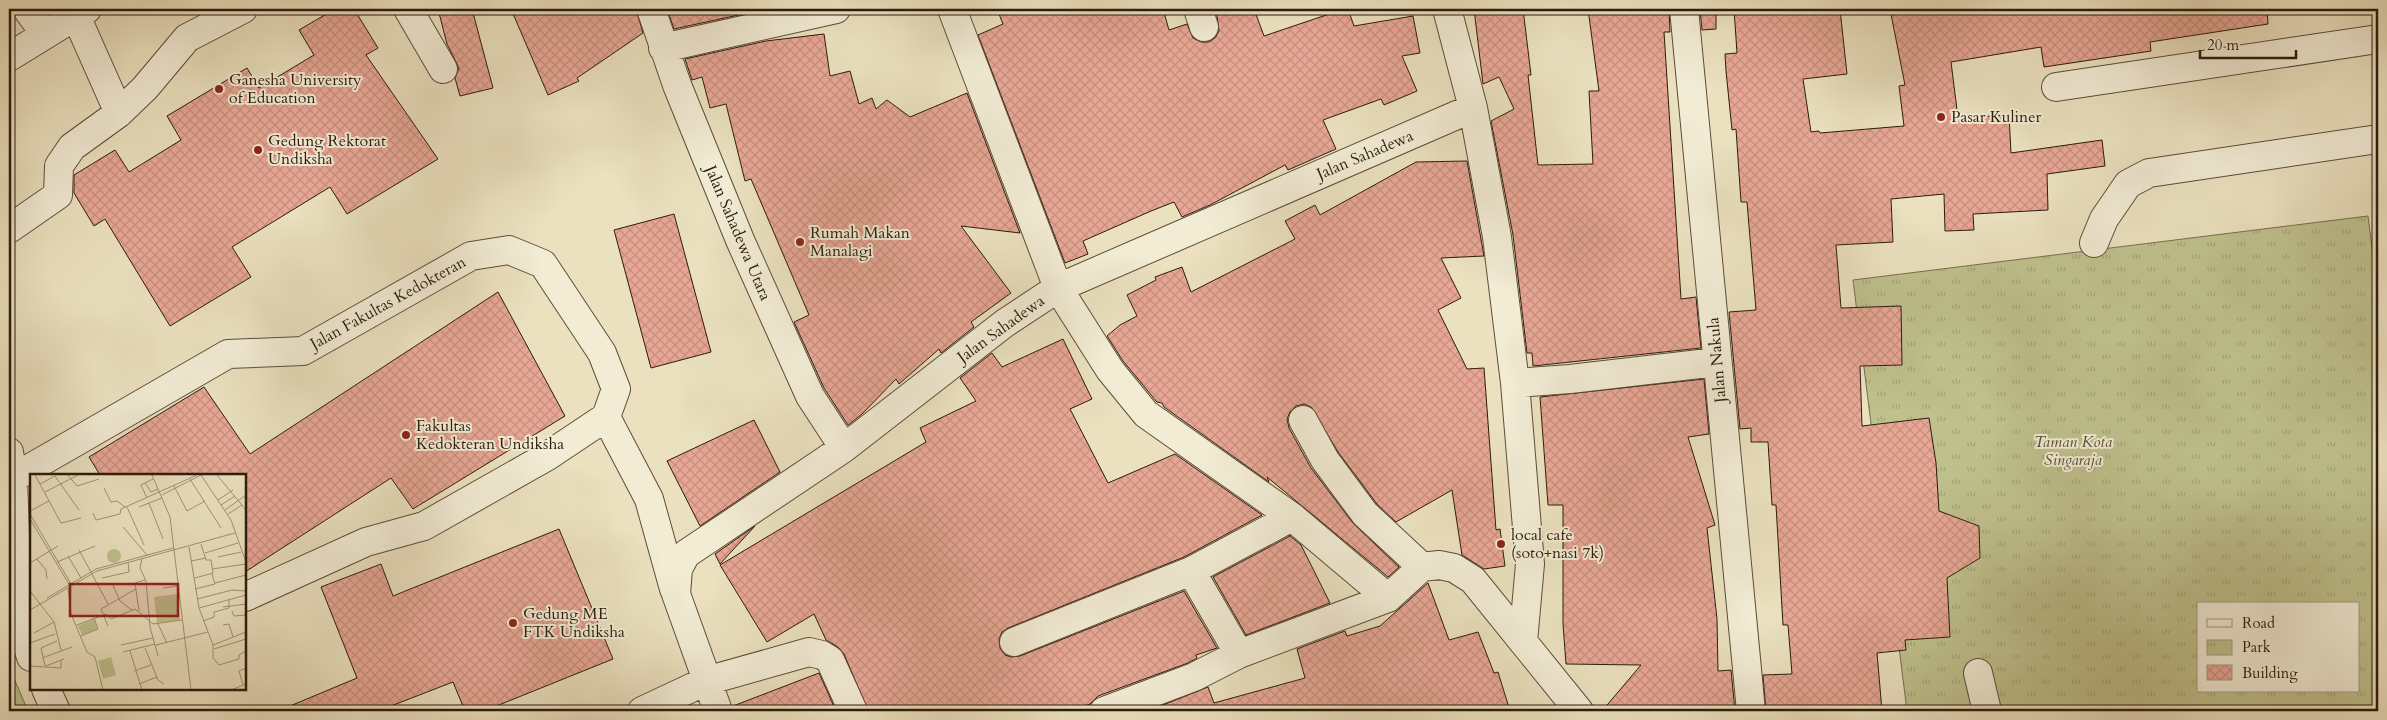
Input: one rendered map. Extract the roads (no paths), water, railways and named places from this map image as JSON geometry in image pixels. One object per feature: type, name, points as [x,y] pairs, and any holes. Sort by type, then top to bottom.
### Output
[{"type":"street","points":[[27,9],[45,34]]},
{"type":"street","points":[[9,229],[58,195],[59,166],[72,147],[119,113],[145,88],[187,38],[243,9]]},
{"type":"street","points":[[408,9],[442,69]]},
{"type":"street","name":"Jalan Sahadewa Utara","points":[[651,9],[663,48],[740,240],[810,396],[844,448]]},
{"type":"street","points":[[663,48],[836,9]]},
{"type":"street","points":[[952,9],[1058,288],[1110,370],[1146,414],[1292,518],[1388,598]]},
{"type":"street","name":"Jalan Nakula","points":[[1684,9],[1751,711]]},
{"type":"street","points":[[1446,10],[1473,108],[1497,237],[1515,383],[1530,564],[1523,642]]},
{"type":"street","points":[[9,57],[82,12],[119,113]]},
{"type":"street","points":[[2056,87],[2378,39]]},
{"type":"street","name":"Jalan Sahadewa","points":[[718,711],[676,594],[678,570],[686,554],[844,448],[1005,323],[1058,288],[1473,108]]},
{"type":"street","points":[[2094,243],[2104,219],[2128,184],[2149,173],[2378,139]]},
{"type":"street","name":"Jalan Fakultas Kedokteran","points":[[13,478],[228,354],[303,351],[471,256],[509,250],[544,264],[602,353],[616,388],[606,417]]},
{"type":"street","points":[[1515,383],[1570,379],[1717,362]]},
{"type":"street","points":[[246,597],[366,542],[424,526],[546,457],[606,417],[649,499],[676,594]]},
{"type":"street","points":[[1303,420],[1326,460],[1365,514],[1422,567]]},
{"type":"street","points":[[9,452],[24,585],[18,616],[30,654]]},
{"type":"street","points":[[1014,642],[1191,571],[1292,518]]},
{"type":"street","points":[[1104,711],[1194,677],[1239,654],[1388,598],[1422,567],[1439,565],[1454,568],[1473,580],[1579,711]]},
{"type":"street","points":[[1191,571],[1239,654]]},
{"type":"street","points":[[642,711],[706,681],[810,652],[822,655],[830,660],[853,711]]},
{"type":"street","points":[[1978,674],[1987,711]]},
{"type":"street","points":[[46,690],[56,711]]},
{"type":"place","name":"Ganesha University of Education","points":[[219,89]]},
{"type":"place","name":"Pasar Kuliner","points":[[1941,117]]},
{"type":"place","name":"Gedung Rektorat Undiksha","points":[[258,150]]},
{"type":"place","name":"Rumah Makan Manalagi","points":[[800,242]]},
{"type":"place","name":"Fakultas Kedokteran Undiksha","points":[[406,435]]},
{"type":"place","name":"local cafe (soto+nasi 7k)","points":[[1501,544]]},
{"type":"place","name":"Gedung ME FTK Undiksha","points":[[513,623]]},
{"type":"park label","name":"Taman Kota Singaraja","points":[[2073,451]]}]
